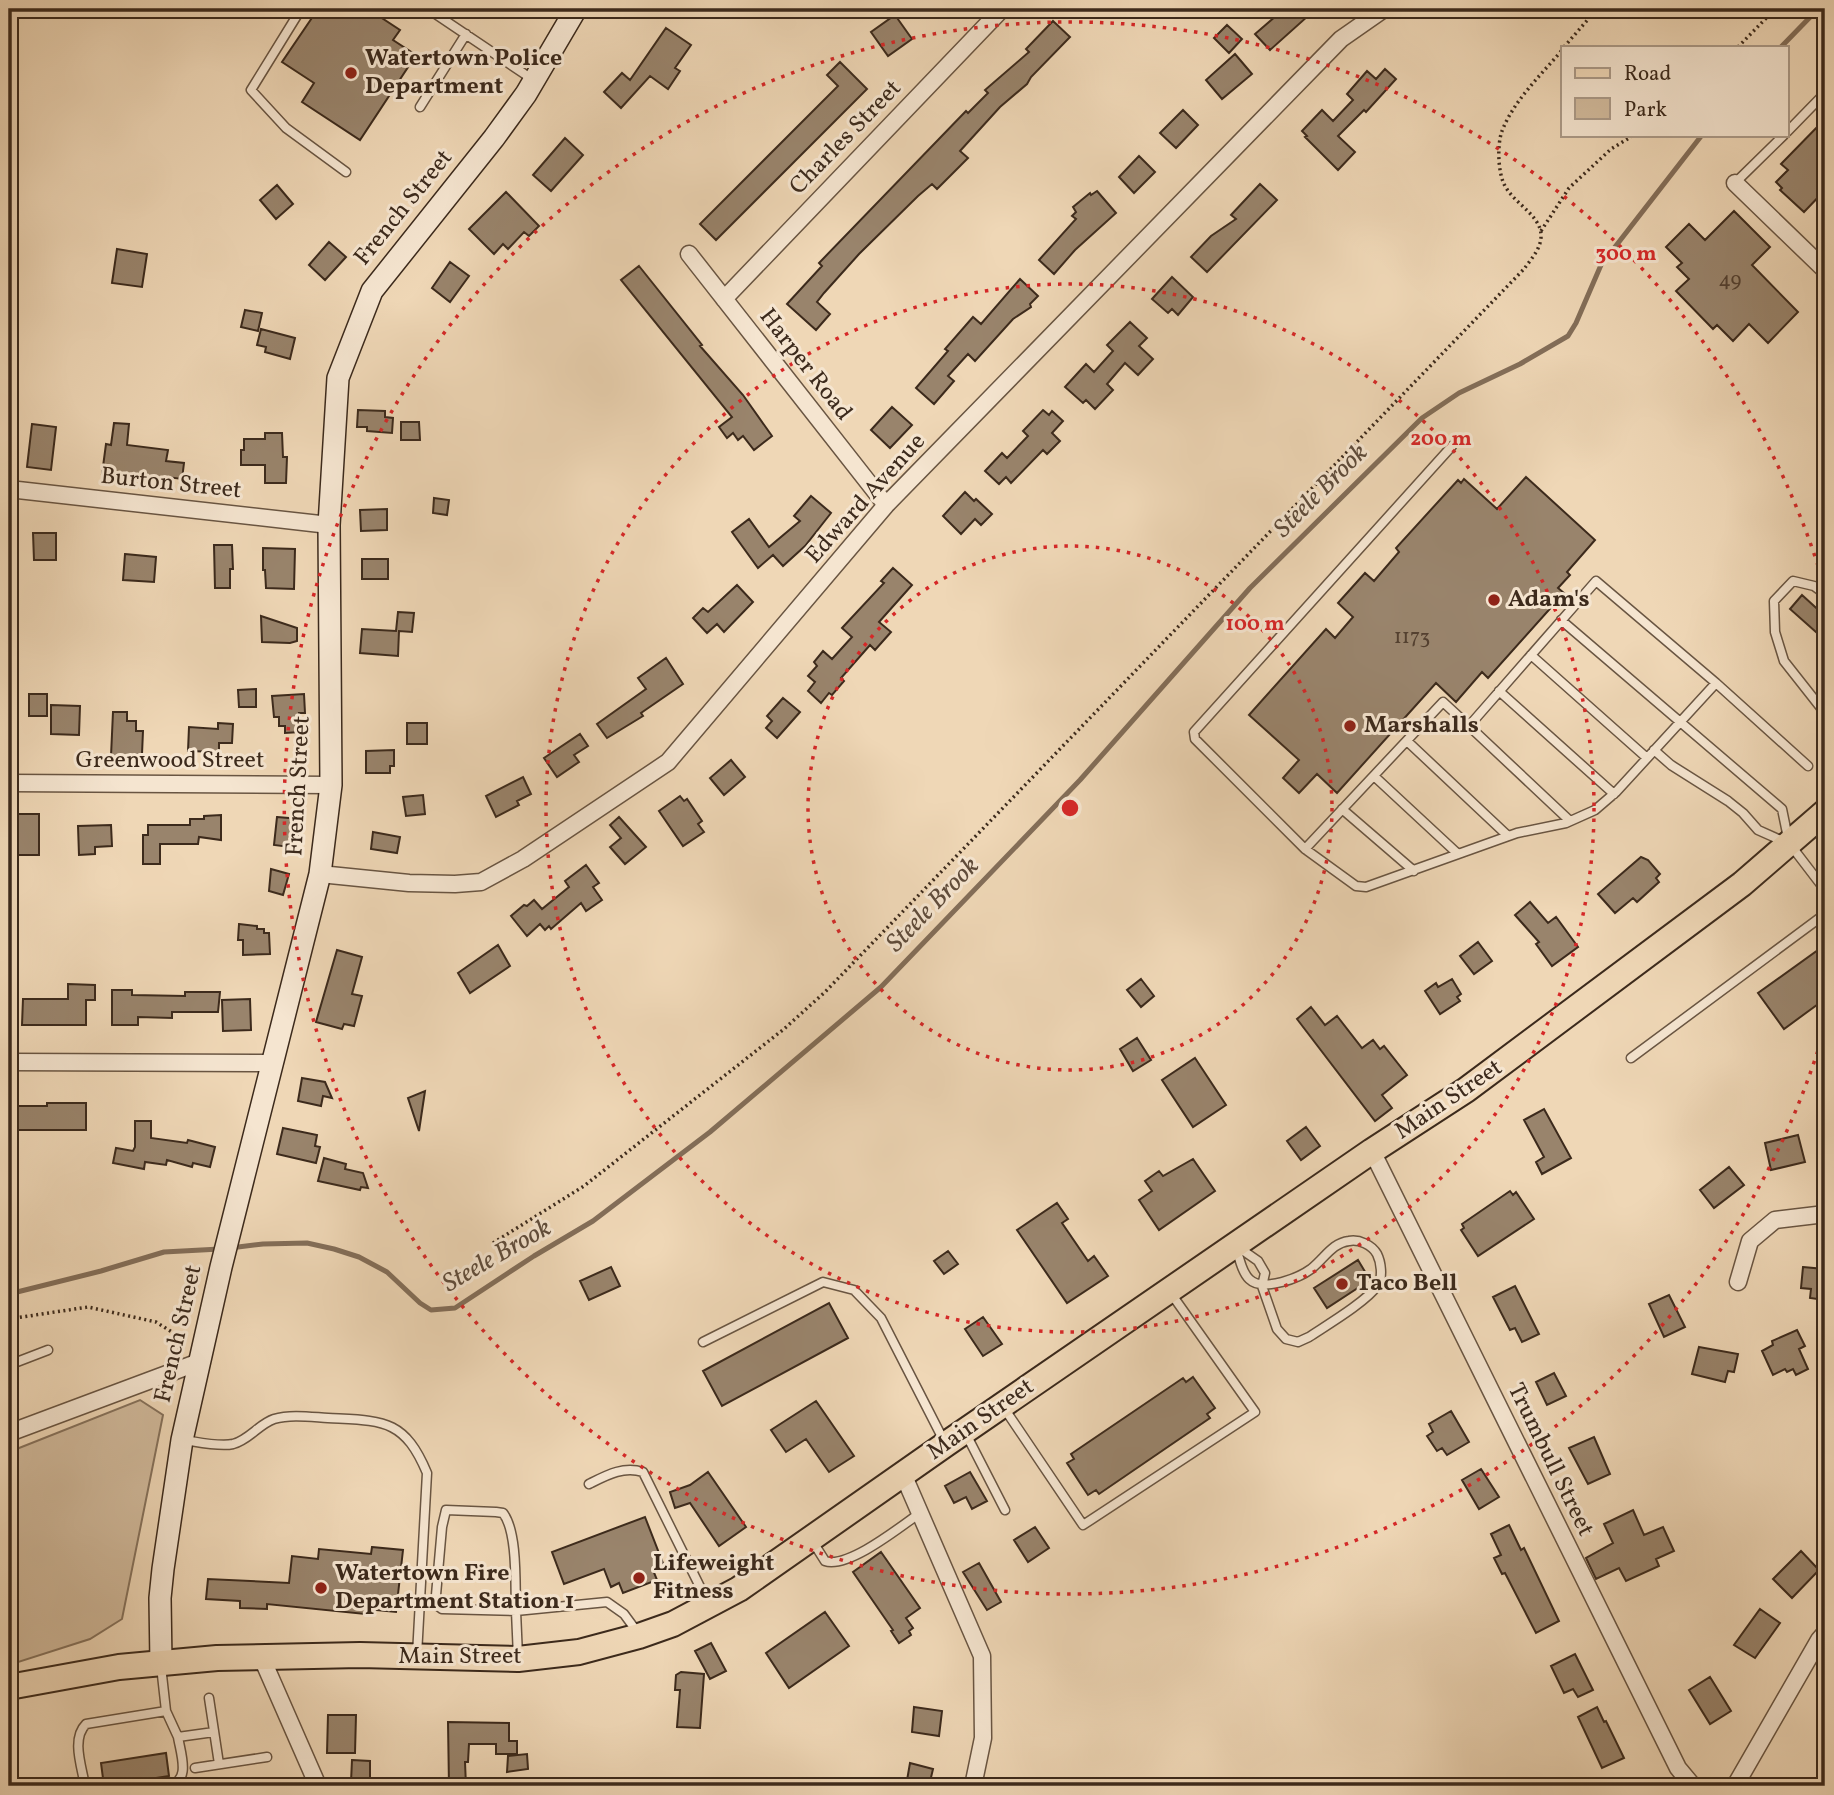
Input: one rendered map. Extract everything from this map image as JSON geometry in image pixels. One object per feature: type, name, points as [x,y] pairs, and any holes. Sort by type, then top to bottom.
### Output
[{"type":"main road","name":"Main Street","points":[[9,1687],[119,1667],[261,1656],[360,1655],[518,1660],[579,1652],[673,1624],[739,1589],[1371,1151],[1466,1090],[1742,884],[1825,812]]},
{"type":"street","name":"French Street","points":[[160,1663],[160,1598],[182,1440],[221,1267],[320,874],[331,785],[329,525],[338,378],[372,291],[494,138],[534,80],[576,9]]},
{"type":"street","name":"Charles Street","points":[[724,299],[1002,9]]},
{"type":"street","name":"Edward Avenue","points":[[320,874],[409,883],[481,882],[523,859],[668,762],[886,505],[1340,39],[1384,9]]},
{"type":"street","points":[[1735,183],[1824,266]]},
{"type":"street","name":"Harper Road","points":[[688,254],[886,505]]},
{"type":"street","name":"Burton Street","points":[[9,489],[329,525]]},
{"type":"street","name":"Greenwood Street","points":[[9,783],[331,785]]},
{"type":"street","points":[[9,1062],[272,1063]]},
{"type":"street","name":"Trumbull Street","points":[[1371,1151],[1678,1768],[1693,1786]]},
{"type":"street","points":[[1738,1282],[1750,1241],[1775,1220],[1825,1214]]},
{"type":"street","points":[[9,1433],[199,1362]]},
{"type":"street","points":[[903,1474],[982,1656],[983,1738],[973,1786]]},
{"type":"street","points":[[1735,1786],[1825,1633]]},
{"type":"street","points":[[261,1656],[318,1786]]},
{"type":"lane","points":[[301,9],[251,90],[286,128],[346,172]]},
{"type":"lane","points":[[428,9],[534,80]]},
{"type":"lane","points":[[419,107],[466,34]]},
{"type":"lane","points":[[1788,130],[1825,93]]},
{"type":"lane","points":[[1735,183],[1782,136]]},
{"type":"lane","points":[[1452,446],[1194,732],[1195,739],[1305,849],[1356,886],[1366,887],[1508,836],[1570,821],[1595,810],[1614,794],[1716,683]]},
{"type":"lane","points":[[1469,726],[1596,581],[1808,766]]},
{"type":"lane","points":[[1825,594],[1814,586],[1793,581],[1774,601],[1775,632],[1784,661],[1825,713]]},
{"type":"lane","points":[[1561,620],[1782,808],[1789,843],[1825,890]]},
{"type":"lane","points":[[1531,655],[1647,758]]},
{"type":"lane","points":[[1499,691],[1614,794]]},
{"type":"lane","points":[[1305,849],[1443,702],[1570,821]]},
{"type":"lane","points":[[1407,741],[1508,836]]},
{"type":"lane","points":[[1654,750],[1671,765],[1728,801],[1758,830],[1789,843]]},
{"type":"lane","points":[[1374,776],[1458,855]]},
{"type":"lane","points":[[1342,809],[1414,871]]},
{"type":"lane","points":[[1630,1058],[1825,914]]},
{"type":"lane","points":[[1236,1245],[1243,1272],[1252,1282],[1262,1286],[1297,1277],[1310,1270],[1330,1249],[1351,1240],[1370,1246],[1376,1252],[1381,1263],[1381,1277],[1378,1284],[1343,1313],[1298,1342],[1286,1339],[1277,1329],[1262,1286],[1265,1273],[1258,1261],[1236,1245]]},
{"type":"lane","points":[[704,1342],[823,1282],[854,1290],[881,1318],[955,1438],[1005,1510]]},
{"type":"lane","points":[[1003,1406],[1083,1525],[1255,1412],[1169,1290]]},
{"type":"lane","points":[[9,1365],[48,1350]]},
{"type":"lane","points":[[182,1440],[232,1445],[271,1420],[287,1416],[379,1421],[401,1432],[417,1449],[428,1473],[416,1658]]},
{"type":"lane","points":[[589,1484],[614,1472],[633,1469],[643,1472],[709,1606]]},
{"type":"lane","points":[[518,1660],[516,1611],[513,1548],[507,1518],[503,1513],[496,1512],[446,1510],[436,1595],[438,1606],[442,1609],[516,1611],[607,1602],[624,1614],[639,1636]]},
{"type":"lane","points":[[812,1539],[825,1561],[834,1562],[873,1544],[920,1513]]},
{"type":"lane","points":[[160,1663],[166,1712],[178,1737],[183,1772],[181,1780],[166,1786]]},
{"type":"lane","points":[[209,1698],[219,1764]]},
{"type":"lane","points":[[85,1786],[78,1739],[86,1724],[166,1712]]},
{"type":"lane","points":[[178,1737],[214,1732]]},
{"type":"lane","points":[[195,1768],[267,1757]]},
{"type":"path","points":[[1566,46],[1597,9]]},
{"type":"path","points":[[1739,46],[1775,9]]},
{"type":"path","points":[[1541,232],[1535,217],[1519,204],[1504,184],[1499,158],[1501,134],[1512,111],[1561,52]]},
{"type":"path","points":[[493,1243],[584,1186],[784,1029],[825,992],[1524,269],[1539,246],[1541,232],[1569,188],[1611,149],[1632,136]]},
{"type":"path","points":[[9,1319],[88,1307],[156,1322],[183,1339],[177,1345]]},
{"type":"green space","points":[[140,1400],[163,1415],[122,1619],[90,1639],[9,1665],[9,1452]]},
{"type":"building","name":"Watertown Police Department","points":[[318,9],[368,9],[400,30],[393,40],[416,55],[360,140],[302,102],[314,83],[282,62]]},
{"type":"building","points":[[1284,9],[1302,9],[1308,16],[1270,50],[1255,34]]},
{"type":"building","points":[[895,15],[912,39],[888,56],[871,32]]},
{"type":"building","points":[[1053,21],[1070,37],[960,151],[968,158],[937,189],[932,184],[918,196],[824,293],[817,302],[830,314],[816,330],[787,304],[822,266],[819,263],[966,111],[968,113],[988,93],[985,90],[1029,52],[1026,49]]},
{"type":"building","points":[[1227,25],[1242,39],[1229,53],[1214,38]]},
{"type":"building","points":[[666,28],[691,45],[675,68],[680,71],[668,89],[650,76],[621,108],[604,92],[622,73],[630,80]]},
{"type":"building","points":[[1235,54],[1252,74],[1222,99],[1206,80]]},
{"type":"building","points":[[840,62],[867,89],[716,240],[700,224],[838,86],[827,75]]},
{"type":"building","points":[[1385,69],[1396,79],[1366,112],[1364,110],[1338,136],[1355,152],[1338,170],[1302,131],[1322,110],[1333,121],[1353,100],[1347,94],[1367,71],[1376,79]]},
{"type":"building","points":[[1183,110],[1198,125],[1176,148],[1160,133]]},
{"type":"building","points":[[1825,119],[1825,190],[1804,212],[1780,190],[1782,188],[1776,182],[1788,170],[1781,164]]},
{"type":"building","points":[[565,138],[583,155],[551,191],[533,175]]},
{"type":"building","points":[[1139,156],[1155,172],[1134,193],[1119,177]]},
{"type":"building","points":[[1260,184],[1277,200],[1207,272],[1191,257],[1211,236],[1236,219],[1231,215]]},
{"type":"building","points":[[277,185],[293,204],[276,219],[260,200]]},
{"type":"building","points":[[1097,191],[1116,213],[1075,250],[1054,274],[1039,260],[1076,219],[1072,216],[1076,212],[1073,207],[1090,193],[1091,195]]},
{"type":"building","points":[[506,192],[539,226],[529,236],[524,232],[508,249],[503,244],[494,254],[469,229]]},
{"type":"building","points":[[1734,211],[1770,247],[1752,265],[1798,312],[1768,343],[1749,324],[1733,341],[1717,325],[1713,329],[1676,291],[1689,279],[1677,267],[1682,263],[1666,247],[1689,224],[1705,240]]},
{"type":"building","points":[[329,242],[346,257],[325,280],[309,265]]},
{"type":"building","points":[[117,249],[147,254],[142,287],[112,283]]},
{"type":"building","points":[[450,262],[469,276],[450,302],[432,288]]},
{"type":"building","points":[[639,266],[702,345],[700,346],[743,395],[772,436],[754,450],[743,436],[738,440],[733,433],[727,438],[719,427],[732,417],[621,280]]},
{"type":"building","points":[[1172,277],[1193,297],[1178,315],[1172,309],[1168,313],[1152,299]]},
{"type":"building","points":[[1020,279],[1038,296],[1030,304],[1031,307],[1013,319],[975,361],[968,354],[948,376],[954,381],[934,404],[916,388],[973,317],[981,324]]},
{"type":"building","points":[[245,310],[262,313],[258,331],[241,327]]},
{"type":"building","points":[[1130,322],[1147,338],[1139,346],[1153,359],[1138,375],[1125,363],[1107,384],[1113,390],[1095,409],[1086,400],[1083,403],[1065,387],[1086,364],[1094,372],[1113,351],[1107,345]]},
{"type":"building","points":[[261,329],[295,338],[290,359],[265,352],[266,347],[257,345]]},
{"type":"building","points":[[892,407],[912,425],[890,448],[871,430]]},
{"type":"building","points":[[358,410],[385,411],[385,417],[393,418],[392,433],[367,431],[367,427],[357,427]]},
{"type":"building","points":[[1043,410],[1049,415],[1052,411],[1063,421],[1052,433],[1060,441],[1047,454],[1043,450],[1011,483],[1006,477],[999,484],[985,471],[1002,453],[1007,458],[1028,436],[1023,431]]},
{"type":"building","points":[[401,422],[419,422],[420,440],[401,440]]},
{"type":"building","points":[[114,423],[129,424],[127,445],[168,450],[166,461],[184,463],[182,479],[167,477],[159,480],[102,474],[106,444],[111,445]]},
{"type":"building","points":[[32,424],[56,427],[51,470],[27,467]]},
{"type":"building","points":[[265,433],[282,433],[283,457],[287,457],[286,483],[265,483],[265,465],[241,465],[244,439],[265,439]]},
{"type":"building","points":[[1526,477],[1595,540],[1567,572],[1570,575],[1558,588],[1564,593],[1488,678],[1482,672],[1456,702],[1436,683],[1337,793],[1317,774],[1299,793],[1283,778],[1299,760],[1249,715],[1326,629],[1335,638],[1353,617],[1338,603],[1365,573],[1374,581],[1399,552],[1396,548],[1458,480],[1461,483],[1464,479],[1497,509]]},
{"type":"building","points":[[965,492],[992,514],[981,525],[975,519],[961,534],[943,516]]},
{"type":"building","points":[[811,496],[831,513],[805,546],[783,566],[773,555],[758,568],[732,532],[749,519],[769,547],[800,521],[794,516]]},
{"type":"building","points":[[434,498],[449,500],[447,515],[433,513]]},
{"type":"building","points":[[387,509],[387,530],[361,531],[360,510]]},
{"type":"building","points":[[33,533],[56,533],[56,560],[34,560]]},
{"type":"building","points":[[214,545],[232,545],[233,569],[230,569],[230,588],[215,588]]},
{"type":"building","points":[[263,548],[295,549],[294,589],[266,588]]},
{"type":"building","points":[[125,554],[156,557],[154,582],[123,580]]},
{"type":"building","points":[[362,559],[388,559],[388,579],[362,579]]},
{"type":"building","points":[[893,568],[912,585],[879,622],[891,632],[875,650],[870,645],[841,678],[844,681],[821,703],[808,691],[815,682],[808,676],[817,666],[814,662],[823,651],[832,659],[852,637],[842,628],[884,583],[881,581]]},
{"type":"building","points":[[737,585],[753,602],[724,632],[717,624],[707,633],[693,618],[703,608],[708,612]]},
{"type":"building","points":[[1802,595],[1825,616],[1825,640],[1790,609]]},
{"type":"building","points":[[398,612],[414,613],[412,632],[399,631],[398,656],[360,653],[362,629],[396,631]]},
{"type":"building","points":[[261,616],[297,628],[297,641],[262,642]]},
{"type":"building","points":[[666,658],[683,684],[641,713],[643,716],[607,738],[597,724],[646,689],[638,678]]},
{"type":"building","points":[[256,689],[256,707],[239,707],[238,690]]},
{"type":"building","points":[[29,694],[47,694],[47,716],[29,716]]},
{"type":"building","points":[[304,694],[305,713],[299,713],[300,732],[285,733],[285,726],[279,726],[279,717],[274,717],[272,696]]},
{"type":"building","points":[[783,698],[800,712],[777,738],[766,728],[772,721],[767,716]]},
{"type":"building","points":[[51,705],[80,706],[79,735],[51,734]]},
{"type":"building","points":[[113,712],[127,712],[127,721],[136,721],[136,731],[143,731],[142,754],[136,754],[136,757],[111,756]]},
{"type":"building","points":[[218,723],[233,724],[232,743],[219,743],[219,752],[188,751],[189,727],[218,729]]},
{"type":"building","points":[[407,723],[427,723],[427,744],[407,744]]},
{"type":"building","points":[[580,734],[588,746],[574,755],[579,762],[557,777],[544,758]]},
{"type":"building","points":[[394,750],[394,766],[390,766],[390,773],[366,773],[366,751]]},
{"type":"building","points":[[731,760],[745,777],[724,795],[710,778]]},
{"type":"building","points":[[523,777],[531,794],[517,801],[519,805],[496,817],[486,796]]},
{"type":"building","points":[[423,795],[425,814],[406,816],[403,797]]},
{"type":"building","points":[[680,796],[684,801],[687,799],[702,821],[698,824],[704,832],[683,846],[659,811]]},
{"type":"building","points":[[17,814],[39,814],[39,855],[17,855]]},
{"type":"building","points":[[221,815],[221,840],[199,837],[198,844],[160,844],[160,864],[143,864],[143,835],[148,835],[148,825],[190,825],[190,819]]},
{"type":"building","points":[[277,817],[300,819],[297,848],[274,845]]},
{"type":"building","points":[[619,817],[646,847],[625,864],[610,847],[621,838],[610,825]]},
{"type":"building","points":[[111,825],[112,846],[95,847],[95,854],[79,855],[78,826]]},
{"type":"building","points":[[373,832],[400,837],[397,853],[371,849]]},
{"type":"building","points":[[1641,857],[1648,860],[1660,874],[1656,878],[1659,882],[1637,902],[1633,898],[1615,913],[1598,894]]},
{"type":"building","points":[[586,865],[599,883],[593,887],[602,900],[586,911],[581,903],[551,929],[549,926],[545,930],[540,924],[527,936],[511,916],[534,900],[542,909],[569,887],[565,881]]},
{"type":"building","points":[[271,869],[289,874],[283,895],[269,891]]},
{"type":"building","points":[[1530,902],[1548,923],[1556,917],[1578,947],[1552,966],[1536,944],[1539,942],[1515,915]]},
{"type":"building","points":[[239,924],[257,926],[257,929],[264,929],[264,933],[269,933],[270,954],[243,955],[243,940],[238,940]]},
{"type":"building","points":[[1478,942],[1492,961],[1474,974],[1460,956]]},
{"type":"building","points":[[498,945],[510,966],[470,993],[458,973]]},
{"type":"building","points":[[1825,945],[1825,999],[1784,1029],[1758,993]]},
{"type":"building","points":[[337,950],[362,957],[352,994],[362,996],[354,1026],[344,1024],[342,1029],[316,1022]]},
{"type":"building","points":[[1141,979],[1154,996],[1141,1007],[1127,990]]},
{"type":"building","points":[[1452,979],[1461,994],[1457,997],[1460,1001],[1440,1014],[1425,991],[1436,983],[1438,987]]},
{"type":"building","points":[[68,984],[95,985],[95,1000],[86,1000],[86,1025],[22,1025],[23,999],[68,999]]},
{"type":"building","points":[[112,990],[132,990],[132,995],[185,996],[185,992],[220,992],[218,1012],[172,1012],[172,1018],[138,1017],[138,1025],[112,1025]]},
{"type":"building","points":[[250,999],[251,1030],[223,1031],[222,1000]]},
{"type":"building","points":[[1311,1007],[1325,1025],[1337,1016],[1362,1048],[1373,1040],[1380,1049],[1384,1046],[1407,1075],[1382,1095],[1392,1108],[1375,1121],[1297,1019]]},
{"type":"building","points":[[1137,1038],[1151,1060],[1133,1071],[1120,1049]]},
{"type":"building","points":[[1195,1058],[1226,1105],[1193,1127],[1162,1080]]},
{"type":"building","points":[[302,1078],[325,1082],[332,1098],[323,1096],[321,1106],[298,1101]]},
{"type":"building","points":[[425,1091],[419,1131],[408,1098]]},
{"type":"building","points":[[47,1103],[86,1103],[86,1130],[9,1130],[9,1106],[47,1106]]},
{"type":"building","points":[[1544,1109],[1571,1158],[1542,1174],[1536,1162],[1544,1157],[1524,1120]]},
{"type":"building","points":[[135,1121],[151,1121],[151,1138],[187,1143],[188,1140],[215,1147],[210,1167],[193,1163],[192,1167],[167,1160],[166,1165],[145,1162],[144,1169],[113,1163],[116,1148],[133,1151]]},
{"type":"building","points":[[1306,1127],[1320,1146],[1301,1160],[1287,1141]]},
{"type":"building","points":[[283,1128],[317,1135],[315,1146],[320,1147],[316,1163],[277,1154]]},
{"type":"building","points":[[1798,1135],[1805,1162],[1771,1170],[1765,1143]]},
{"type":"building","points":[[324,1158],[346,1164],[345,1169],[363,1173],[368,1188],[361,1187],[360,1190],[318,1181]]},
{"type":"building","points":[[1193,1159],[1215,1191],[1159,1230],[1139,1200],[1152,1191],[1145,1181],[1159,1171],[1163,1176]]},
{"type":"building","points":[[1729,1167],[1744,1185],[1714,1208],[1700,1190]]},
{"type":"building","points":[[1510,1191],[1513,1195],[1516,1192],[1534,1219],[1478,1256],[1461,1230],[1464,1228],[1462,1224]]},
{"type":"building","points":[[1057,1203],[1068,1219],[1062,1223],[1088,1261],[1094,1256],[1108,1276],[1067,1303],[1017,1230]]},
{"type":"building","points":[[948,1251],[958,1264],[944,1274],[934,1261]]},
{"type":"building","points":[[1358,1260],[1370,1280],[1327,1308],[1314,1288]]},
{"type":"building","points":[[611,1267],[620,1286],[589,1300],[580,1281]]},
{"type":"building","points":[[1803,1267],[1824,1269],[1825,1300],[1810,1298],[1811,1289],[1801,1288]]},
{"type":"building","points":[[1515,1286],[1539,1334],[1522,1342],[1515,1328],[1510,1330],[1493,1297]]},
{"type":"building","points":[[1669,1295],[1685,1327],[1664,1337],[1649,1304]]},
{"type":"building","points":[[829,1303],[848,1338],[722,1406],[703,1371]]},
{"type":"building","points":[[983,1317],[1002,1344],[983,1356],[965,1329]]},
{"type":"building","points":[[1797,1330],[1805,1346],[1799,1349],[1808,1369],[1796,1375],[1793,1369],[1787,1372],[1785,1369],[1773,1375],[1762,1351],[1773,1345],[1772,1341]]},
{"type":"building","points":[[1699,1347],[1738,1354],[1734,1372],[1728,1371],[1725,1382],[1692,1374]]},
{"type":"building","points":[[1554,1373],[1566,1396],[1547,1405],[1536,1382]]},
{"type":"building","points":[[1193,1377],[1215,1408],[1207,1414],[1210,1418],[1099,1494],[1096,1490],[1088,1495],[1067,1463],[1074,1459],[1071,1454],[1183,1378],[1186,1382]]},
{"type":"building","points":[[816,1401],[854,1456],[829,1472],[806,1439],[786,1452],[771,1430]]},
{"type":"building","points":[[1451,1411],[1469,1442],[1447,1455],[1442,1448],[1437,1451],[1427,1436],[1433,1432],[1429,1424]]},
{"type":"building","points":[[1594,1437],[1610,1474],[1588,1484],[1569,1448]]},
{"type":"building","points":[[1481,1469],[1499,1497],[1479,1509],[1462,1480]]},
{"type":"building","points":[[708,1472],[746,1527],[719,1546],[690,1503],[675,1508],[670,1492],[690,1485]]},
{"type":"building","points":[[970,1472],[987,1501],[972,1509],[966,1497],[954,1503],[945,1486]]},
{"type":"building","points":[[1633,1510],[1644,1535],[1663,1527],[1674,1551],[1656,1559],[1659,1566],[1626,1581],[1619,1568],[1596,1579],[1586,1558],[1613,1543],[1604,1524]]},
{"type":"building","points":[[645,1517],[664,1566],[653,1570],[657,1580],[623,1593],[619,1583],[611,1587],[604,1569],[564,1584],[552,1552]]},
{"type":"building","points":[[1509,1525],[1521,1550],[1524,1548],[1559,1621],[1536,1633],[1505,1573],[1502,1574],[1494,1558],[1501,1555],[1491,1534]]},
{"type":"building","points":[[1035,1527],[1049,1548],[1028,1562],[1014,1540]]},
{"type":"building","points":[[372,1547],[403,1550],[396,1612],[366,1609],[365,1614],[267,1604],[267,1609],[240,1608],[240,1601],[206,1599],[208,1579],[289,1583],[292,1556],[318,1559],[319,1549],[371,1554]]},
{"type":"building","points":[[1801,1551],[1819,1570],[1792,1598],[1773,1579]]},
{"type":"building","points":[[881,1552],[920,1608],[906,1618],[913,1628],[909,1631],[911,1635],[899,1643],[853,1572]]},
{"type":"building","points":[[979,1563],[1001,1602],[987,1610],[963,1572]]},
{"type":"building","points":[[1760,1609],[1780,1623],[1755,1658],[1734,1645]]},
{"type":"building","points":[[825,1612],[849,1646],[789,1688],[766,1653]]},
{"type":"building","points":[[711,1643],[726,1671],[710,1679],[695,1651]]},
{"type":"building","points":[[1575,1654],[1593,1690],[1578,1697],[1573,1689],[1564,1693],[1551,1666]]},
{"type":"building","points":[[681,1672],[704,1674],[700,1728],[677,1727],[680,1690],[675,1690],[676,1675]]},
{"type":"building","points":[[1710,1677],[1731,1711],[1710,1724],[1689,1690]]},
{"type":"building","points":[[914,1707],[942,1711],[939,1736],[912,1732]]},
{"type":"building","points":[[1597,1707],[1624,1758],[1602,1768],[1578,1717]]},
{"type":"building","points":[[328,1715],[356,1715],[355,1753],[327,1753]]},
{"type":"building","points":[[448,1722],[509,1723],[509,1741],[517,1741],[517,1754],[496,1754],[496,1744],[469,1744],[468,1762],[465,1762],[466,1786],[449,1786]]},
{"type":"building","points":[[166,1753],[169,1776],[104,1786],[101,1763]]},
{"type":"building","points":[[527,1754],[528,1769],[507,1772],[508,1756]]},
{"type":"building","points":[[352,1760],[370,1761],[370,1783],[351,1782]]},
{"type":"building","points":[[910,1763],[933,1769],[929,1786],[906,1786]]},
{"type":"waterway","name":"Steele Brook","points":[[1782,46],[1818,9]]},
{"type":"waterway","name":"Steele Brook","points":[[230,1248],[307,1243],[334,1249],[359,1257],[387,1272],[431,1310],[455,1308],[593,1221],[710,1132],[881,987],[1080,780],[1250,588],[1422,418],[1459,393],[1520,364],[1568,336],[1601,265],[1701,136]]},
{"type":"waterway","name":"Steele Brook","points":[[9,1294],[164,1252],[220,1249]]},
{"type":"place","name":"Watertown Police Department","points":[[351,73]]},
{"type":"place","name":"Adam's","points":[[1494,600]]},
{"type":"place","name":"Marshalls","points":[[1350,726]]},
{"type":"place","name":"Taco Bell","points":[[1342,1284]]},
{"type":"place","name":"Lifeweight Fitness","points":[[639,1578]]},
{"type":"place","name":"Watertown Fire Department Station 1","points":[[321,1588]]}]
